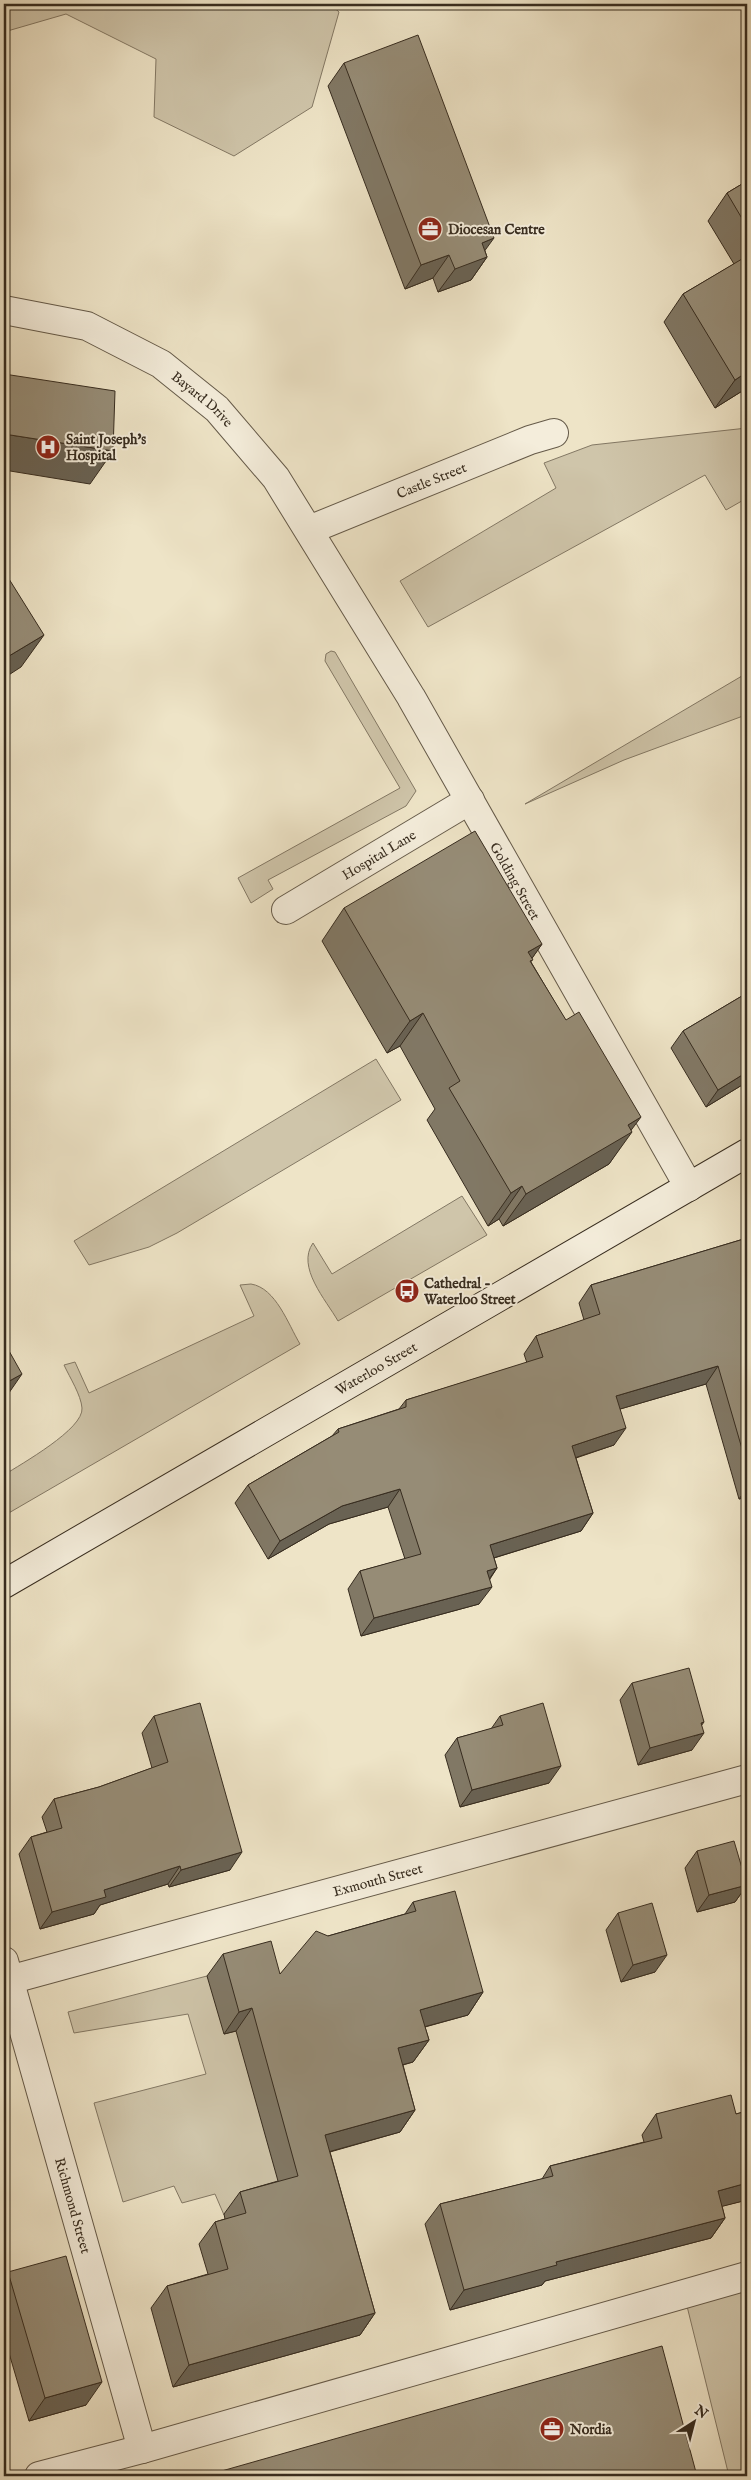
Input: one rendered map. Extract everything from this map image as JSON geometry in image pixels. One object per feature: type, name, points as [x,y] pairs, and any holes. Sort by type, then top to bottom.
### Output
[{"type":"street","name":"Bayard Drive","points":[[4,310],[87,326],[162,364],[217,409],[276,478],[338,576]]},
{"type":"street","name":"Castle Street","points":[[309,530],[530,440],[554,433]]},
{"type":"street","name":"Golding Street","points":[[338,576],[411,696],[689,1187]]},
{"type":"street","name":"Hospital Lane","points":[[286,910],[470,800]]},
{"type":"street","name":"Waterloo Street","points":[[4,1584],[747,1153]]},
{"type":"street","name":"Exmouth Street","points":[[6,1971],[747,1779]]},
{"type":"street","name":"Richmond Street","points":[[6,1971],[142,2449]]},
{"type":"street","points":[[40,2476],[142,2449],[747,2276]]},
{"type":"shaded area","points":[[4,4],[330,4],[339,12],[312,107],[234,156],[154,117],[156,59],[66,14],[4,32]]},
{"type":"shaded area","points":[[747,428],[747,498],[726,510],[705,475],[428,627],[400,581],[556,488],[544,463],[592,445]]},
{"type":"shaded area","points":[[331,651],[335,652],[416,791],[406,806],[268,880],[273,889],[251,903],[238,878],[400,788],[325,661],[326,654]]},
{"type":"shaded area","points":[[747,673],[747,722],[743,716],[624,760],[525,804]]},
{"type":"shaded area","points":[[376,1059],[401,1100],[177,1233],[149,1247],[89,1265],[74,1241]]},
{"type":"shaded area","points":[[462,1196],[487,1235],[338,1321],[310,1273],[309,1252],[313,1243],[332,1274]]},
{"type":"shaded area","points":[[251,1284],[268,1292],[274,1299],[300,1344],[7,1514],[4,1508],[4,1475],[37,1455],[63,1436],[80,1416],[82,1408],[80,1398],[64,1365],[75,1362],[89,1393],[254,1316],[240,1285]]},
{"type":"shaded area","points":[[207,1976],[319,2189],[224,2215],[215,2194],[182,2203],[174,2186],[123,2202],[94,2103],[206,2074],[188,2014],[74,2033],[68,2012]]},
{"type":"shaded area","points":[[747,2276],[747,2476],[729,2476],[684,2294]]},
{"type":"building","points":[[418,35],[494,238],[482,243],[487,257],[455,269],[449,255],[421,265],[344,63]]},
{"type":"building","points":[[747,181],[747,227],[727,193]]},
{"type":"building","points":[[747,256],[747,372],[735,380],[683,294]]},
{"type":"building","points":[[4,374],[115,391],[113,451],[4,434]]},
{"type":"building","points":[[4,571],[44,635],[4,659]]},
{"type":"building","points":[[475,831],[542,944],[528,952],[533,960],[530,961],[566,1020],[579,1012],[641,1117],[628,1125],[632,1132],[526,1194],[522,1186],[511,1193],[449,1088],[460,1081],[423,1013],[410,1021],[344,908]]},
{"type":"building","points":[[747,993],[747,1072],[718,1090],[683,1031]]},
{"type":"building","points":[[747,1238],[747,1466],[718,1366],[616,1396],[626,1428],[572,1446],[593,1513],[490,1545],[497,1568],[487,1571],[492,1587],[374,1618],[360,1571],[421,1554],[400,1489],[342,1506],[280,1541],[248,1485],[339,1432],[338,1429],[406,1407],[406,1400],[543,1357],[536,1336],[600,1314],[591,1285]]},
{"type":"building","points":[[4,1342],[22,1374],[4,1384]]},
{"type":"building","points":[[689,1668],[704,1722],[701,1723],[704,1733],[650,1748],[632,1683]]},
{"type":"building","points":[[200,1703],[242,1852],[181,1870],[180,1866],[104,1890],[106,1897],[52,1912],[31,1837],[62,1828],[54,1799],[99,1787],[168,1762],[154,1716]]},
{"type":"building","points":[[543,1703],[561,1766],[472,1790],[457,1738],[503,1725],[500,1716]]},
{"type":"building","points":[[734,1841],[747,1885],[709,1895],[697,1851]]},
{"type":"building","points":[[455,1891],[483,1992],[420,2010],[429,2040],[398,2048],[415,2110],[325,2135],[375,2313],[189,2365],[167,2286],[228,2269],[215,2222],[246,2213],[240,2192],[298,2176],[252,2008],[239,2012],[223,1954],[271,1941],[280,1974],[316,1931],[328,1936],[416,1911],[413,1902]]},
{"type":"building","points":[[652,1903],[667,1955],[633,1965],[618,1913]]},
{"type":"building","points":[[731,2095],[736,2114],[747,2111],[747,2183],[718,2191],[725,2218],[556,2262],[557,2265],[464,2290],[440,2204],[553,2176],[550,2166],[662,2138],[656,2114]]},
{"type":"building","points":[[66,2256],[102,2382],[45,2398],[8,2272]]},
{"type":"building","name":"Nordia","points":[[662,2346],[697,2476],[204,2476]]},
{"type":"place","name":"Diocesan Centre","points":[[430,229]]},
{"type":"place","name":"Saint Joseph's Hospital","points":[[48,447]]},
{"type":"place","name":"Cathedral - Waterloo Street","points":[[407,1291]]},
{"type":"place","name":"Nordia","points":[[552,2429]]}]
